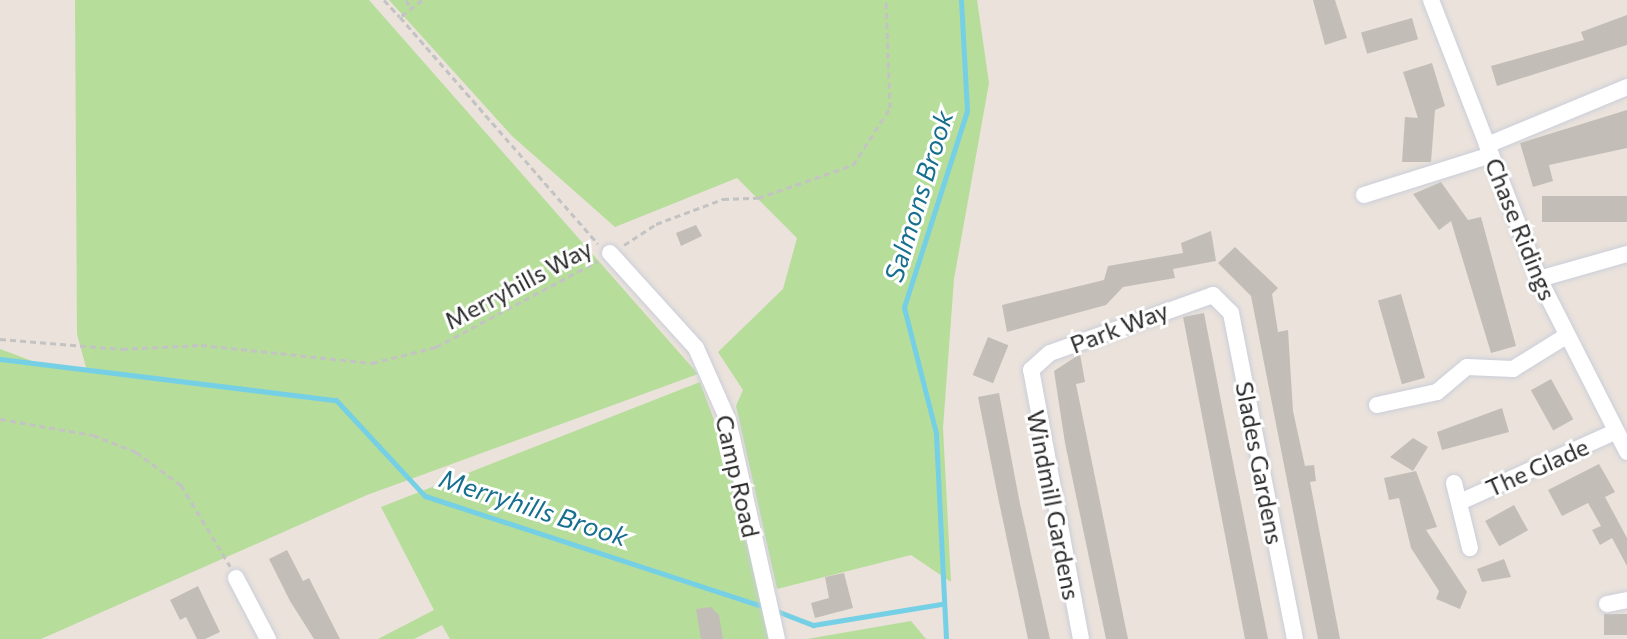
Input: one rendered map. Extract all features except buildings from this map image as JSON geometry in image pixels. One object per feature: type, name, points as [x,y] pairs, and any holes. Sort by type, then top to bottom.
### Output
[{"type":"street","name":"Chase Ridings","points":[[1431,0],[1539,279],[1614,432],[1627,452]]},
{"type":"street","points":[[1364,195],[1489,150],[1627,87]]},
{"type":"street","points":[[1539,279],[1627,254]]},
{"type":"street","name":"Camp Road","points":[[610,255],[696,348],[728,420],[777,639]]},
{"type":"street","name":"Park Way","points":[[1031,370],[1050,353],[1213,295]]},
{"type":"street","name":"Slades Gardens","points":[[1213,295],[1231,313],[1295,639]]},
{"type":"street","points":[[1377,405],[1437,392],[1467,367],[1513,369],[1566,336]]},
{"type":"street","name":"Windmill Gardens","points":[[1031,370],[1081,639]]},
{"type":"street","name":"The Glade","points":[[1460,502],[1614,432]]},
{"type":"street","name":"The Glade","points":[[1454,483],[1470,548]]},
{"type":"street","points":[[236,578],[268,639]]},
{"type":"street","points":[[1607,604],[1627,600]]},
{"type":"path","points":[[384,0],[610,255]]},
{"type":"path","points":[[406,0],[411,9]]},
{"type":"path","points":[[400,17],[422,0]]},
{"type":"path","name":"Merryhills Way","points":[[0,339],[122,349],[201,345],[372,363],[436,347],[610,255],[656,224],[723,199],[758,198],[853,165],[890,108],[886,0]]},
{"type":"path","points":[[0,419],[93,435],[136,452],[181,485],[236,578]]},
{"type":"green space","points":[[75,0],[369,0],[698,374],[367,495],[41,639],[0,639],[0,349],[48,367],[87,371],[77,334]]},
{"type":"green space","points":[[389,0],[977,0],[989,83],[954,279],[943,428],[951,582],[911,555],[777,589],[736,406],[743,390],[718,352],[783,289],[797,238],[737,178],[615,227],[512,136]]},
{"type":"green space","points":[[700,382],[728,458],[771,639],[450,639],[442,625],[414,639],[378,639],[434,610],[381,507]]},
{"type":"green space","points":[[911,621],[926,639],[807,639]]},
{"type":"waterway","name":"Salmons Brook","points":[[946,639],[936,433],[904,307],[967,111],[961,0]]},
{"type":"waterway","name":"Merryhills Brook","points":[[0,359],[336,400],[425,496],[765,607]]},
{"type":"waterway","name":"Merryhills Brook","points":[[774,610],[813,625],[941,604]]}]
